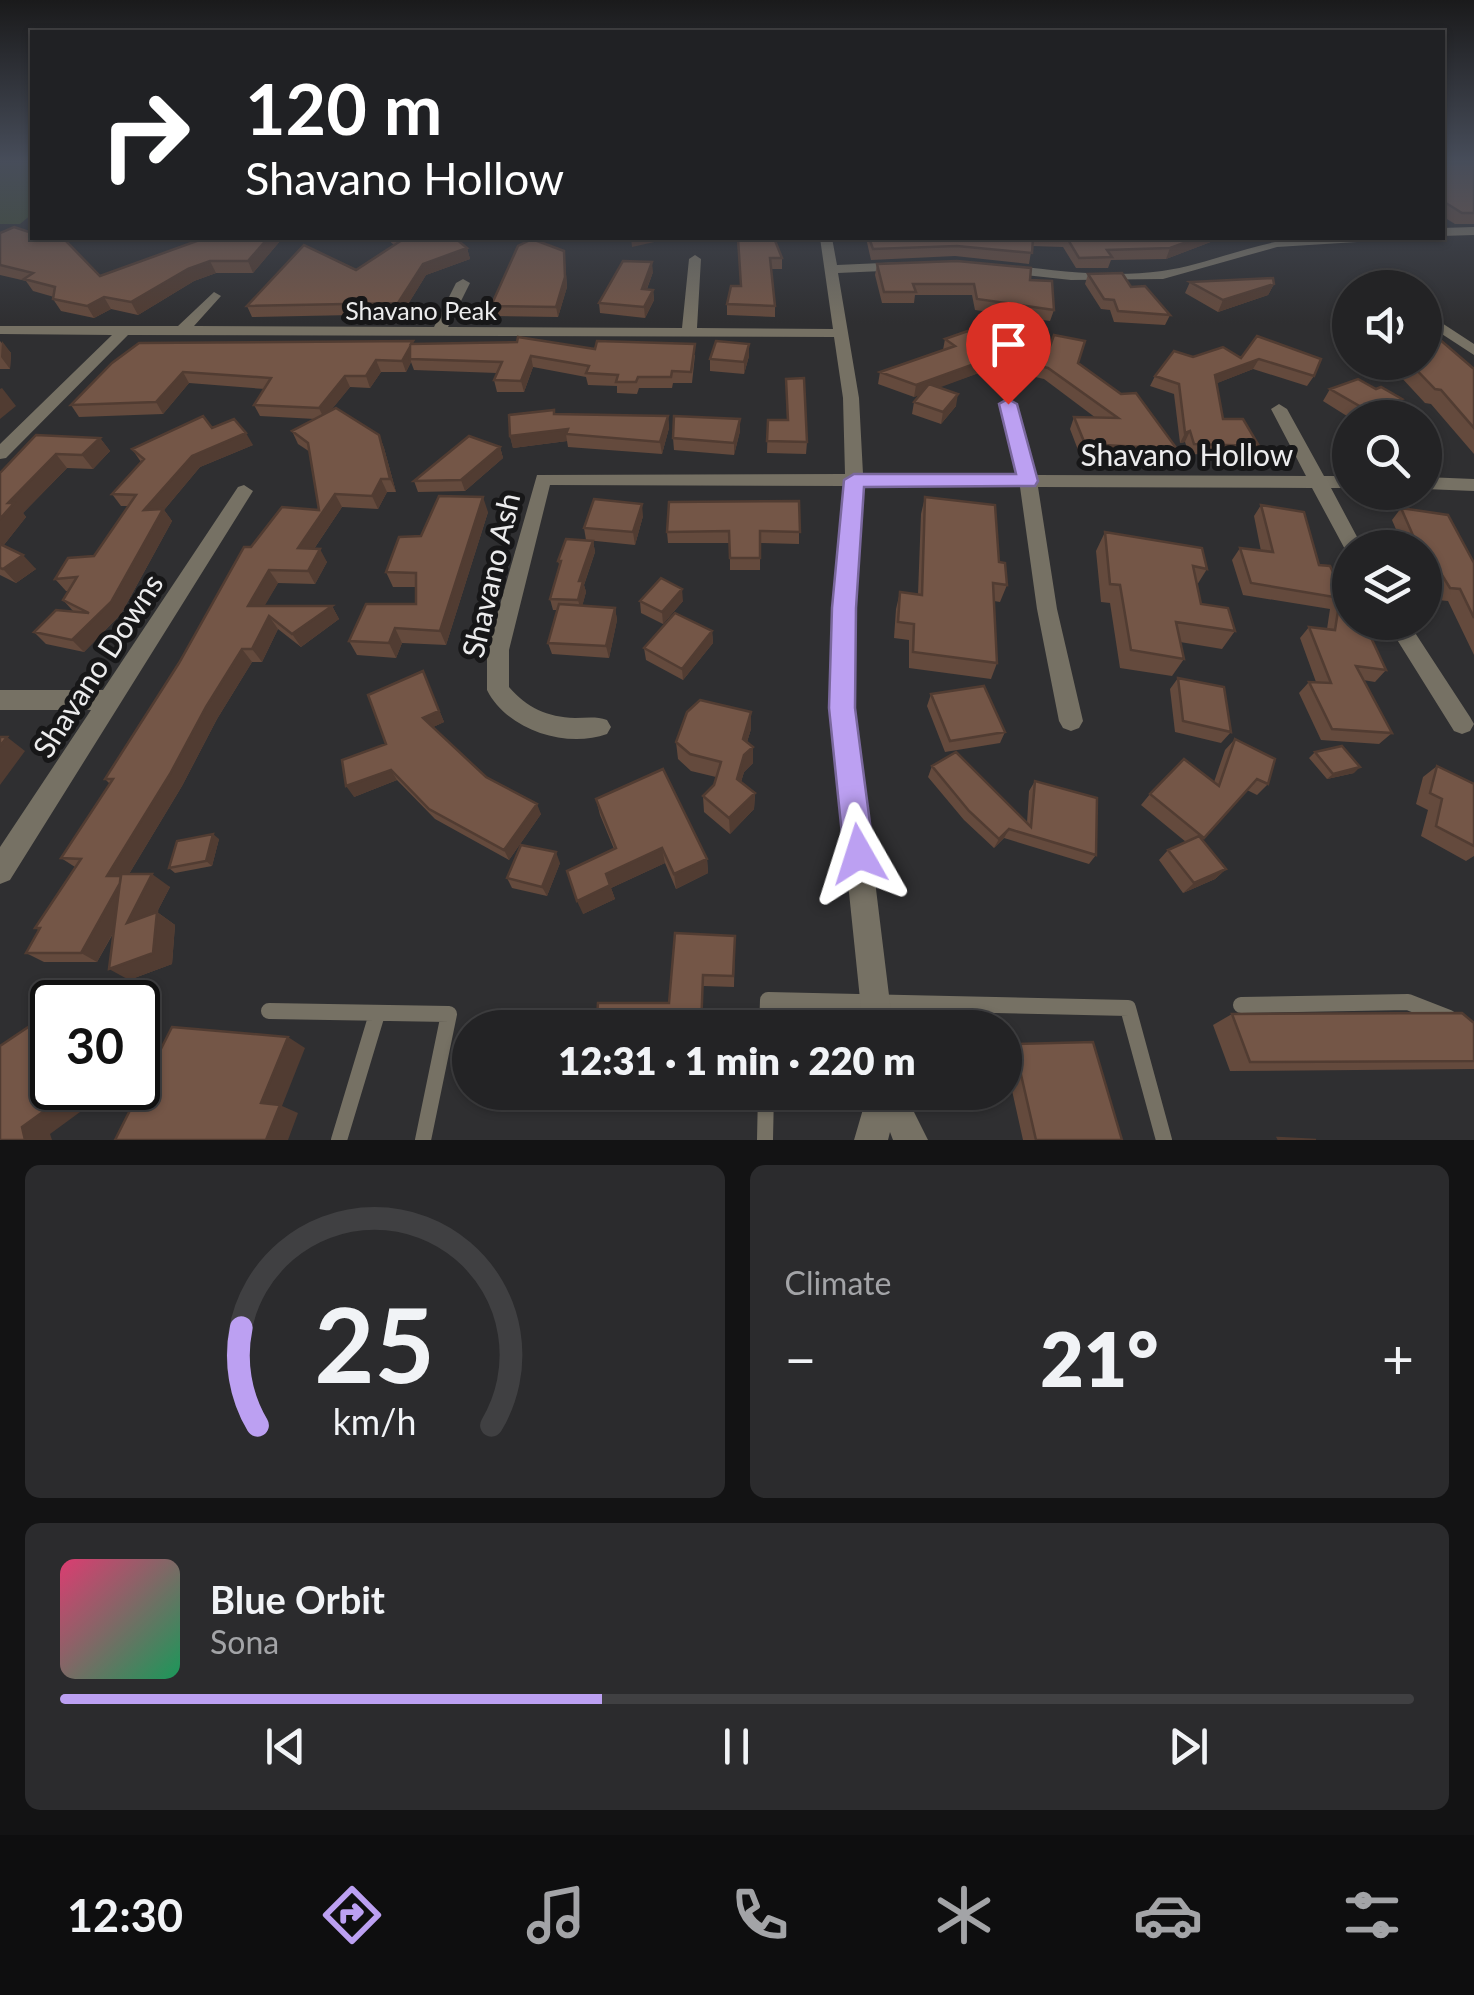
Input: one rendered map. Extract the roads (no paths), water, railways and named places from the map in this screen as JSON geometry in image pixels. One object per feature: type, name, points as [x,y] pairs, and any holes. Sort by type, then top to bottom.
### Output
[{"type":"street","points":[[1445,232],[1474,231]]},
{"type":"street","points":[[826,240],[852,398],[854,480],[844,608],[842,708],[876,1010]]},
{"type":"street","points":[[996,268],[1071,276],[1163,275],[1276,243],[1325,240]]},
{"type":"street","points":[[689,333],[695,259]]},
{"type":"street","points":[[830,268],[920,265]]},
{"type":"street","points":[[438,332],[463,283]]},
{"type":"street","points":[[182,331],[214,296]]},
{"type":"street","points":[[1442,328],[1474,351]]},
{"type":"street","name":"Shavano Peak","points":[[0,330],[842,334]]},
{"type":"street","points":[[0,454],[124,331]]},
{"type":"street","points":[[1008,404],[1028,481],[1047,610],[1070,721]]},
{"type":"street","points":[[1279,409],[1344,530]]},
{"type":"street","name":"Shavano Hollow","points":[[543,479],[1332,482]]},
{"type":"street","name":"Shavano Ash","points":[[543,479],[498,650],[498,690],[525,717],[552,728],[599,727]]},
{"type":"street","points":[[1442,483],[1474,485]]},
{"type":"street","name":"Shavano Downs","points":[[0,871],[244,491]]},
{"type":"street","points":[[1408,640],[1462,724]]},
{"type":"street","points":[[0,700],[110,700]]},
{"type":"street","points":[[872,1140],[881,1110]]},
{"type":"street","points":[[895,1110],[911,1140]]},
{"type":"lane","points":[[768,1010],[768,1000],[1128,1008],[1164,1140]]},
{"type":"lane","points":[[1240,1005],[1408,1002],[1448,1016],[1460,1028]]},
{"type":"lane","points":[[269,1010],[449,1014],[423,1140]]},
{"type":"lane","points":[[339,1140],[377,1014]]},
{"type":"lane","points":[[766,1110],[766,1140]]}]
